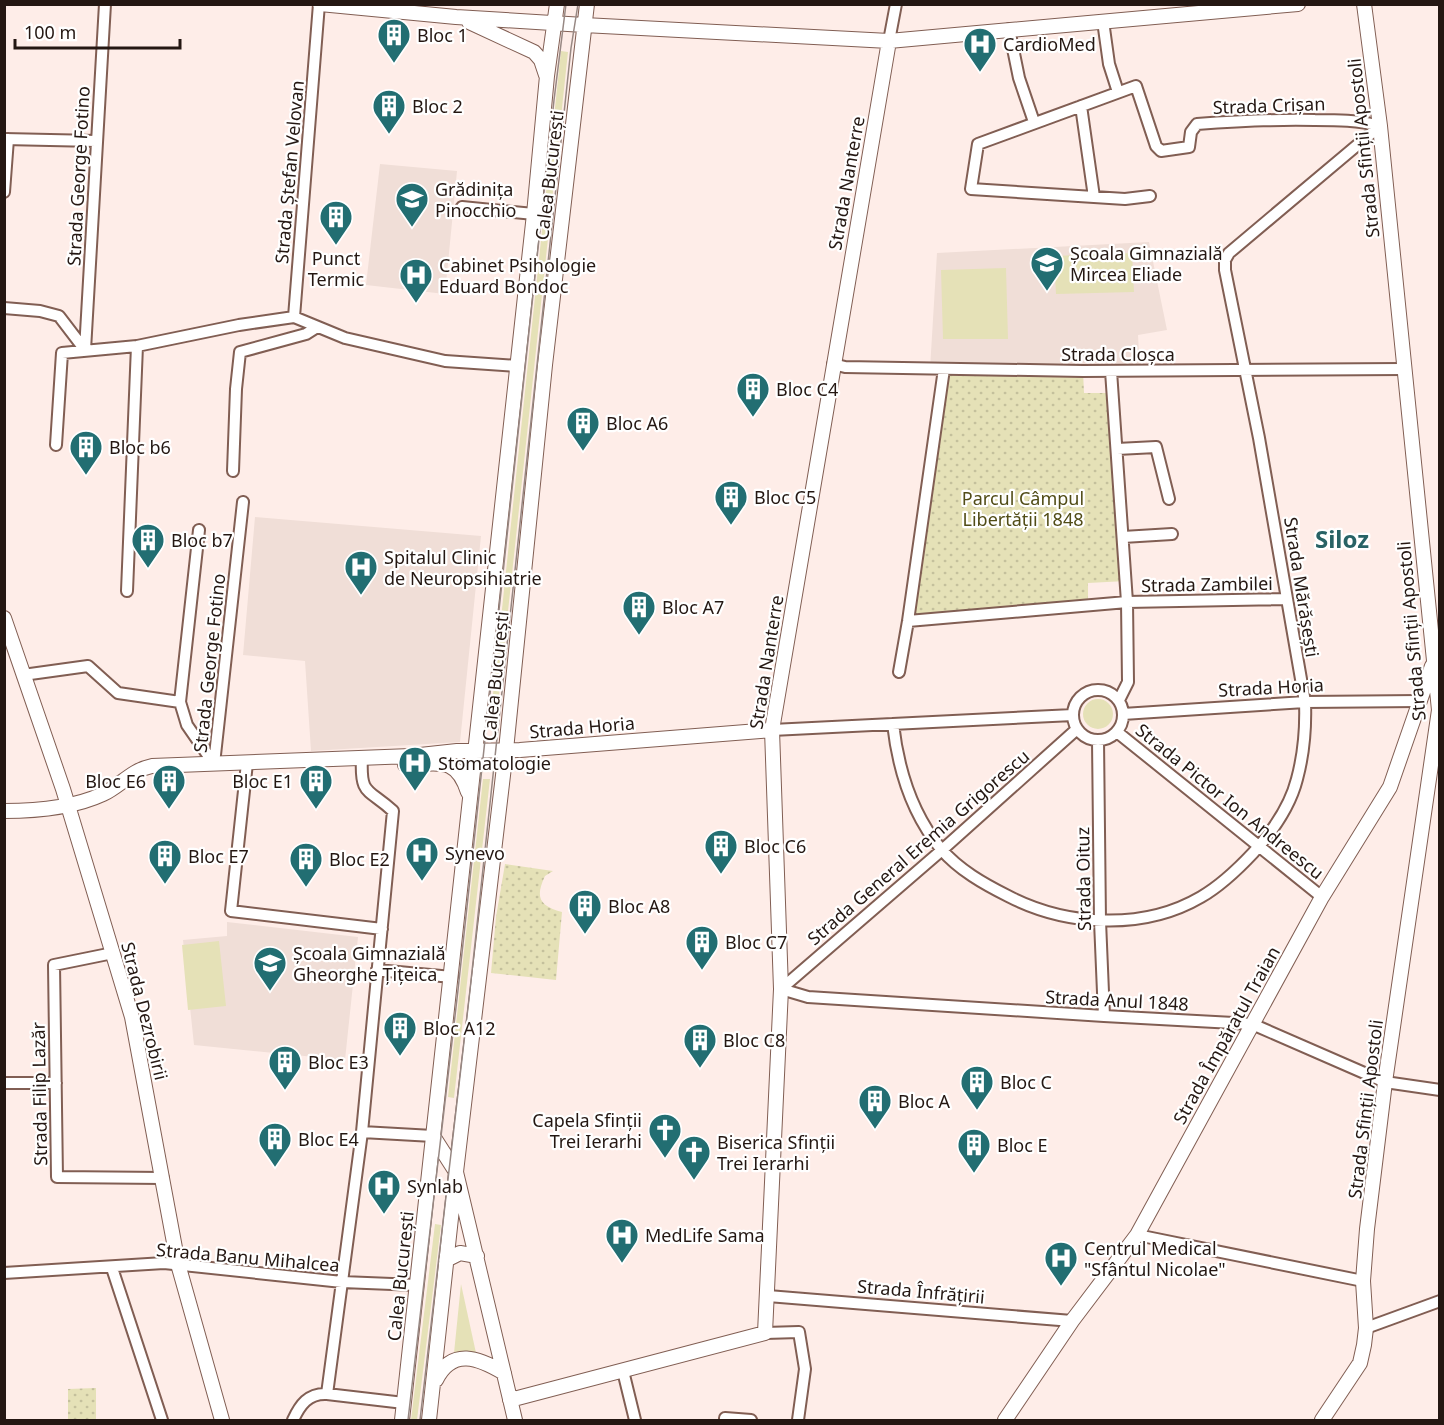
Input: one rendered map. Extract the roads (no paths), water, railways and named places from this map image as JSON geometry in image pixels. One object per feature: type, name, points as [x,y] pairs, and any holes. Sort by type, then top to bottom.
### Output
[{"type":"street","name":"Strada George Fotino","points":[[84,350],[105,4]]},
{"type":"street","points":[[320,4],[456,17],[889,40],[1298,4]]},
{"type":"street","name":"Strada Ștefan Velovan","points":[[294,317],[320,4]]},
{"type":"street","name":"Calea București","points":[[402,1420],[452,976],[547,76],[557,4]]},
{"type":"street","name":"Calea București","points":[[429,1420],[506,750],[545,365],[587,4]]},
{"type":"street","points":[[889,40],[896,4]]},
{"type":"street","name":"Strada Sfinții Apostoli","points":[[1322,1420],[1360,1363],[1366,1328],[1363,1281],[1367,1229],[1385,1082],[1439,711],[1380,126],[1364,4]]},
{"type":"street","points":[[456,17],[488,29],[534,52],[541,60],[547,76]]},
{"type":"street","points":[[1103,21],[1109,64],[1118,92],[978,144],[972,189],[1125,199],[1150,196]]},
{"type":"street","points":[[1009,29],[1019,78],[1034,122]]},
{"type":"street","name":"Strada Nanterre","points":[[765,1333],[780,989],[772,730],[889,40]]},
{"type":"street","name":"Strada Crișan","points":[[1118,92],[1136,86],[1156,146],[1161,151],[1189,147],[1191,132],[1197,124],[1264,119],[1345,120],[1380,126]]},
{"type":"street","points":[[1081,106],[1094,197]]},
{"type":"street","name":"Strada Mărășești","points":[[893,724],[896,752],[904,778],[926,828],[942,850],[954,862],[986,885],[1037,910],[1068,918],[1100,921],[1144,917],[1180,907],[1202,896],[1221,882],[1243,864],[1259,846],[1283,812],[1297,781],[1306,736],[1305,702],[1225,260],[1229,253],[1380,126]]},
{"type":"street","points":[[4,192],[6,139],[96,141]]},
{"type":"street","points":[[462,207],[534,214]]},
{"type":"street","points":[[4,308],[40,311],[59,316],[84,350]]},
{"type":"street","points":[[56,445],[62,353],[137,346],[239,325],[294,317],[345,338],[446,361],[517,366]]},
{"type":"street","points":[[233,471],[236,389],[240,352],[244,349],[306,334],[317,327]]},
{"type":"street","points":[[127,591],[137,346]]},
{"type":"street","name":"Strada Cloșca","points":[[833,364],[845,367],[1111,371],[1247,372],[1404,369]]},
{"type":"street","points":[[899,672],[909,621],[944,369]]},
{"type":"street","points":[[1111,371],[1127,602],[1128,682],[1119,700]]},
{"type":"street","points":[[1117,449],[1156,447],[1169,499]]},
{"type":"street","name":"Strada George Fotino","points":[[214,764],[243,502]]},
{"type":"street","name":"Strada George Fotino","points":[[199,530],[180,702],[187,725],[214,764]]},
{"type":"street","points":[[1123,537],[1172,534]]},
{"type":"street","name":"Strada Zambilei","points":[[909,621],[1127,602],[1287,599]]},
{"type":"street","name":"Strada Dezrobirii","points":[[4,618],[68,805],[137,1041],[178,1264],[222,1420]]},
{"type":"street","name":"Strada Împăratul Traian","points":[[1005,1420],[1072,1321],[1137,1235],[1322,897],[1390,787],[1440,647]]},
{"type":"street","points":[[23,675],[88,666],[118,693],[180,702]]},
{"type":"street","points":[[1090,691],[1106,691],[1119,700],[1123,714],[1121,726],[1117,732],[1098,740],[1090,739],[1077,729],[1073,715],[1077,700],[1090,691]]},
{"type":"street","name":"Strada Horia","points":[[1123,714],[1305,702],[1420,701]]},
{"type":"street","name":"Strada Horia","points":[[4,811],[68,805],[106,793],[143,768],[520,750],[772,730],[1073,715]]},
{"type":"street","name":"Strada General Eremia Grigorescu","points":[[780,989],[942,850],[1077,729]]},
{"type":"street","name":"Strada Pictor Ion Andreescu","points":[[1117,732],[1322,897]]},
{"type":"street","name":"Strada Oituz","points":[[1098,740],[1100,921],[1104,1017]]},
{"type":"street","points":[[327,1394],[362,1132],[393,811],[365,788],[361,777],[362,758],[375,765],[449,765],[459,771],[470,797]]},
{"type":"street","points":[[247,762],[231,911],[382,929]]},
{"type":"street","name":"Strada Filip Lazăr","points":[[113,953],[54,964],[57,1177],[163,1178]]},
{"type":"street","points":[[377,970],[452,976]]},
{"type":"street","name":"Strada Anul 1848","points":[[780,989],[808,997],[1104,1017],[1252,1024],[1385,1082],[1440,1090]]},
{"type":"street","points":[[4,1083],[56,1083]]},
{"type":"street","points":[[362,1132],[433,1136],[456,1172],[515,1420]]},
{"type":"street","points":[[424,1213],[451,1216]]},
{"type":"street","points":[[1137,1235],[1363,1281]]},
{"type":"street","points":[[446,1260],[460,1253],[477,1256]]},
{"type":"street","name":"Strada Banu Mihalcea","points":[[4,1273],[164,1263],[342,1282],[417,1285]]},
{"type":"street","points":[[112,1268],[162,1420]]},
{"type":"street","name":"Strada Înfrățirii","points":[[768,1296],[1072,1321]]},
{"type":"street","points":[[1366,1328],[1440,1301]]},
{"type":"street","points":[[510,1400],[765,1333],[799,1332],[805,1368],[798,1420]]},
{"type":"street","points":[[434,1384],[443,1367],[455,1360],[473,1359],[504,1373]]},
{"type":"street","points":[[623,1371],[635,1420]]},
{"type":"street","points":[[293,1420],[308,1398],[318,1394],[404,1403]]},
{"type":"street","points":[[725,1420],[725,1418],[751,1420]]},
{"type":"tram line","points":[[408,1420],[458,990],[566,4]]},
{"type":"tram line","points":[[420,1420],[470,990],[571,48],[578,4]]},
{"type":"place","name":"Bloc 1","points":[[394,64]]},
{"type":"place","name":"CardioMed","points":[[980,73]]},
{"type":"place","name":"Bloc 2","points":[[389,135]]},
{"type":"place","name":"Grădinița Pinocchio","points":[[412,228]]},
{"type":"place","name":"Punct Termic","points":[[336,246]]},
{"type":"place","name":"Școala Gimnazială Mircea Eliade","points":[[1047,292]]},
{"type":"place","name":"Cabinet Psihologie Eduard Bondoc","points":[[416,304]]},
{"type":"place","name":"Bloc C4","points":[[753,418]]},
{"type":"place","name":"Bloc A6","points":[[583,452]]},
{"type":"place","name":"Bloc b6","points":[[86,476]]},
{"type":"place","name":"Bloc C5","points":[[731,526]]},
{"type":"place","name":"Bloc b7","points":[[148,569]]},
{"type":"place","name":"Spitalul Clinic de Neuropsihiatrie","points":[[361,596]]},
{"type":"place","name":"Bloc A7","points":[[639,636]]},
{"type":"place","name":"Stomatologie","points":[[415,792]]},
{"type":"place","name":"Bloc E6","points":[[169,810]]},
{"type":"place","name":"Bloc E1","points":[[316,810]]},
{"type":"place","name":"Bloc C6","points":[[721,875]]},
{"type":"place","name":"Synevo","points":[[422,882]]},
{"type":"place","name":"Bloc E7","points":[[165,885]]},
{"type":"place","name":"Bloc E2","points":[[306,888]]},
{"type":"place","name":"Bloc A8","points":[[585,935]]},
{"type":"place","name":"Bloc C7","points":[[702,971]]},
{"type":"place","name":"Școala Gimnazială Gheorghe Țițeica","points":[[270,992]]},
{"type":"place","name":"Bloc A12","points":[[400,1057]]},
{"type":"place","name":"Bloc C8","points":[[700,1069]]},
{"type":"place","name":"Bloc E3","points":[[285,1091]]},
{"type":"place","name":"Bloc C","points":[[977,1111]]},
{"type":"place","name":"Bloc A","points":[[875,1130]]},
{"type":"place","name":"Capela Sfinții Trei Ierarhi","points":[[665,1159]]},
{"type":"place","name":"Bloc E4","points":[[275,1168]]},
{"type":"place","name":"Bloc E","points":[[974,1174]]},
{"type":"place","name":"Biserica Sfinții Trei Ierarhi","points":[[694,1181]]},
{"type":"place","name":"Synlab","points":[[384,1215]]},
{"type":"place","name":"MedLife Sama","points":[[622,1264]]},
{"type":"place","name":"Centrul Medical \"Sfântul Nicolae\"","points":[[1061,1287]]},
{"type":"district","name":"Siloz","points":[[1342,538]]},
{"type":"park label","name":"Parcul Câmpul Libertății 1848","points":[[1023,508]]}]
